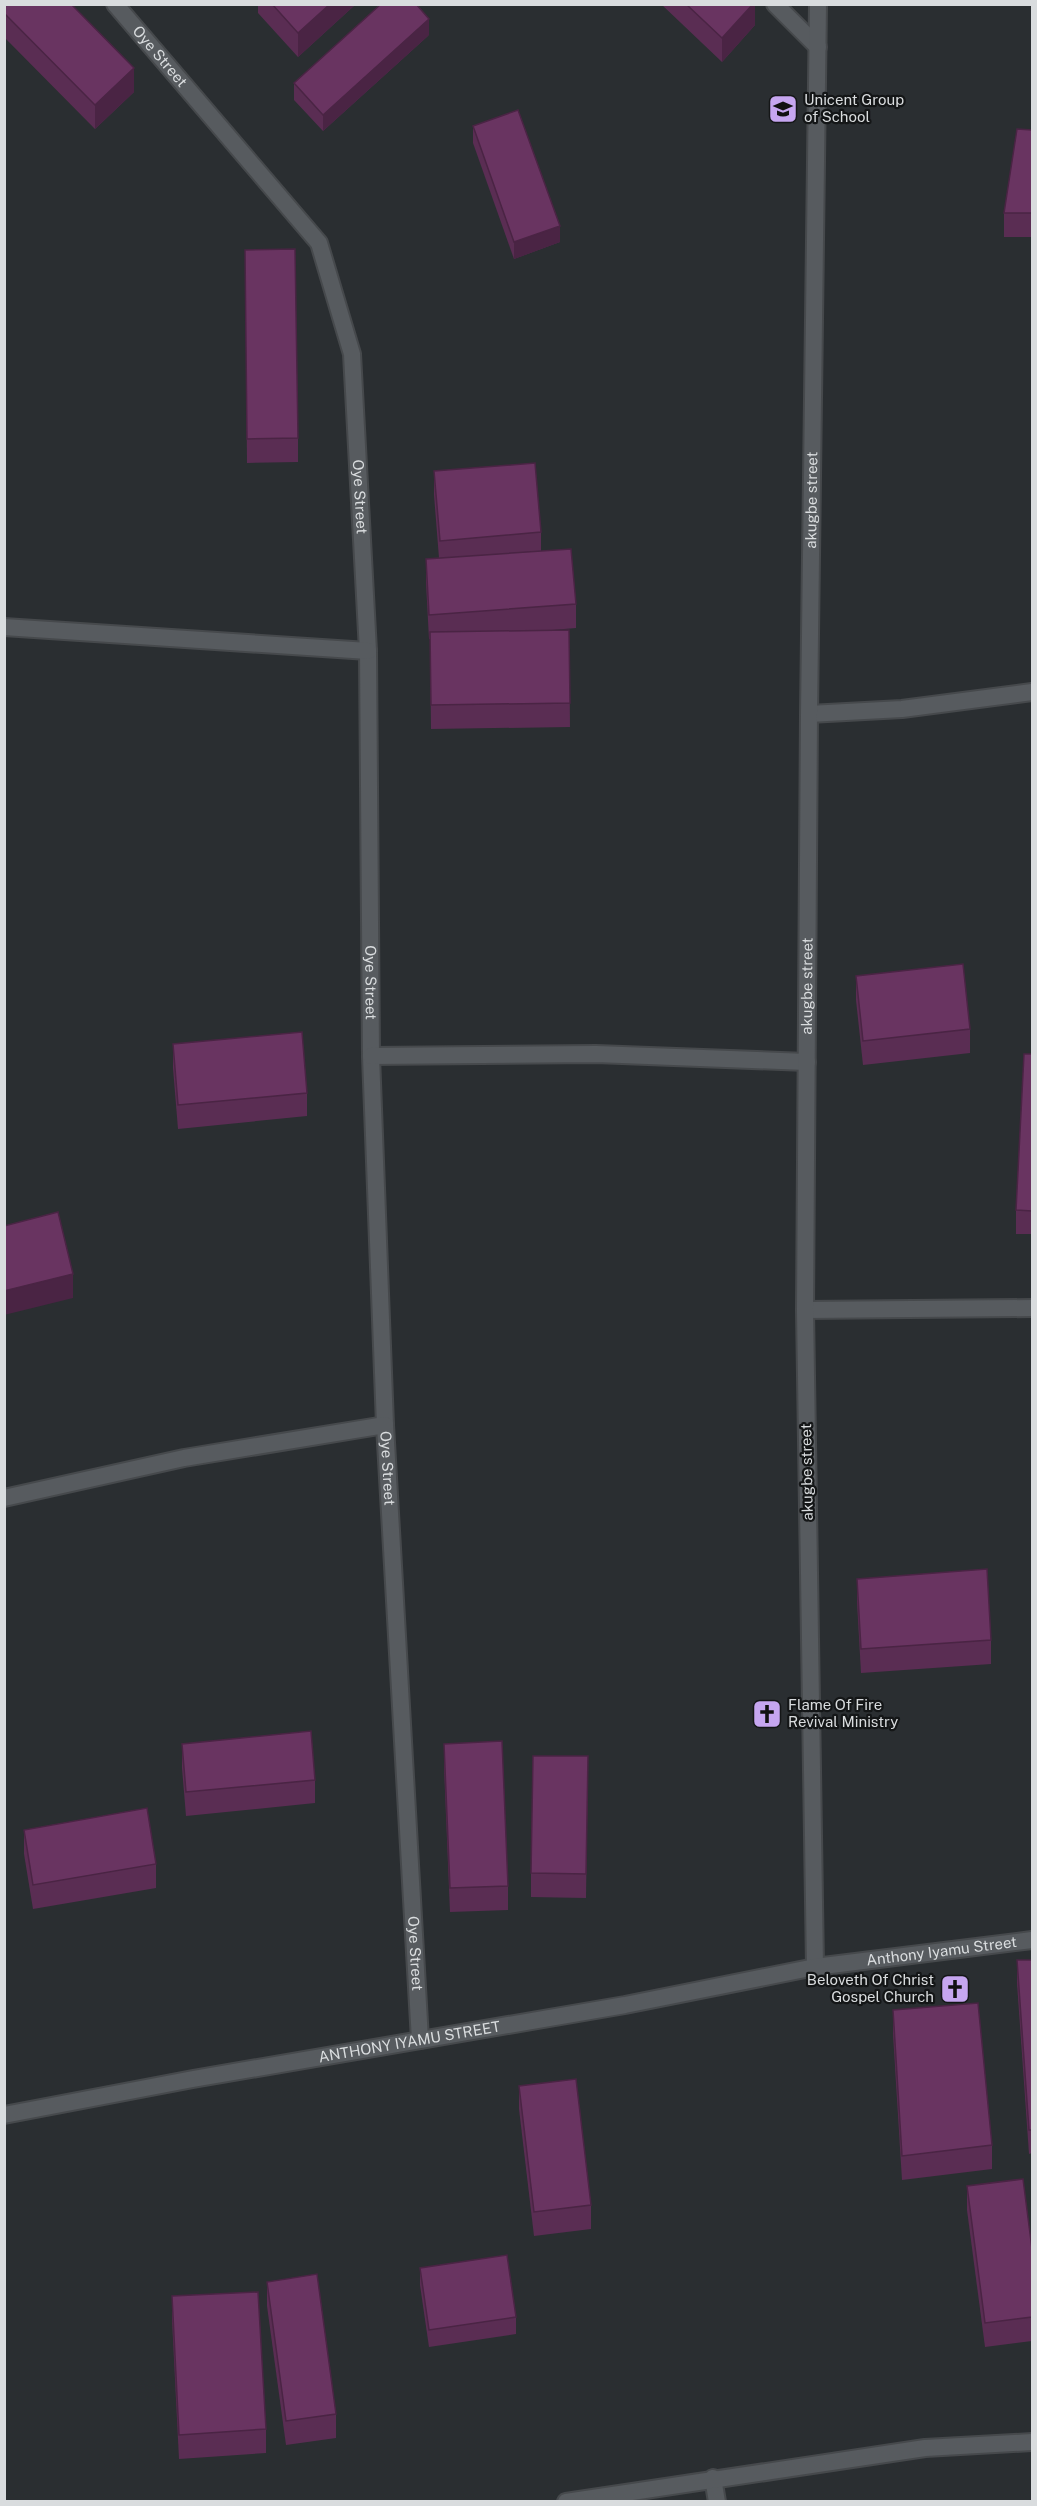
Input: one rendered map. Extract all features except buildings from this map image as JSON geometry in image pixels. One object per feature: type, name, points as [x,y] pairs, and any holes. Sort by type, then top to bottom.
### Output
[{"type":"street","name":"Oye Street","points":[[115,4],[319,243],[352,354],[368,651],[371,1056],[385,1425],[420,2040]]},
{"type":"street","points":[[775,4],[818,47]]},
{"type":"street","name":"akugbe street","points":[[815,1967],[805,1310],[809,714],[818,4]]},
{"type":"street","points":[[4,627],[368,651]]},
{"type":"street","points":[[809,714],[902,709],[1032,692]]},
{"type":"street","points":[[371,1056],[596,1054],[807,1062]]},
{"type":"street","points":[[805,1310],[1032,1308]]},
{"type":"street","points":[[4,1498],[184,1458],[385,1425]]},
{"type":"street","name":"Anthony Iyamu Street","points":[[815,1967],[1032,1940]]},
{"type":"street","name":"ANTHONY IYAMU STREET","points":[[4,2115],[193,2079],[625,2006],[815,1967]]},
{"type":"street","points":[[566,2502],[713,2478],[925,2448],[1032,2442]]},
{"type":"street","points":[[713,2478],[717,2502]]},
{"type":"place","name":"Unicent Group of School","points":[[783,109]]},
{"type":"place","name":"Flame Of Fire Revival Ministry","points":[[767,1714]]},
{"type":"place","name":"Beloveth Of Christ Gospel Church","points":[[955,1989]]}]
